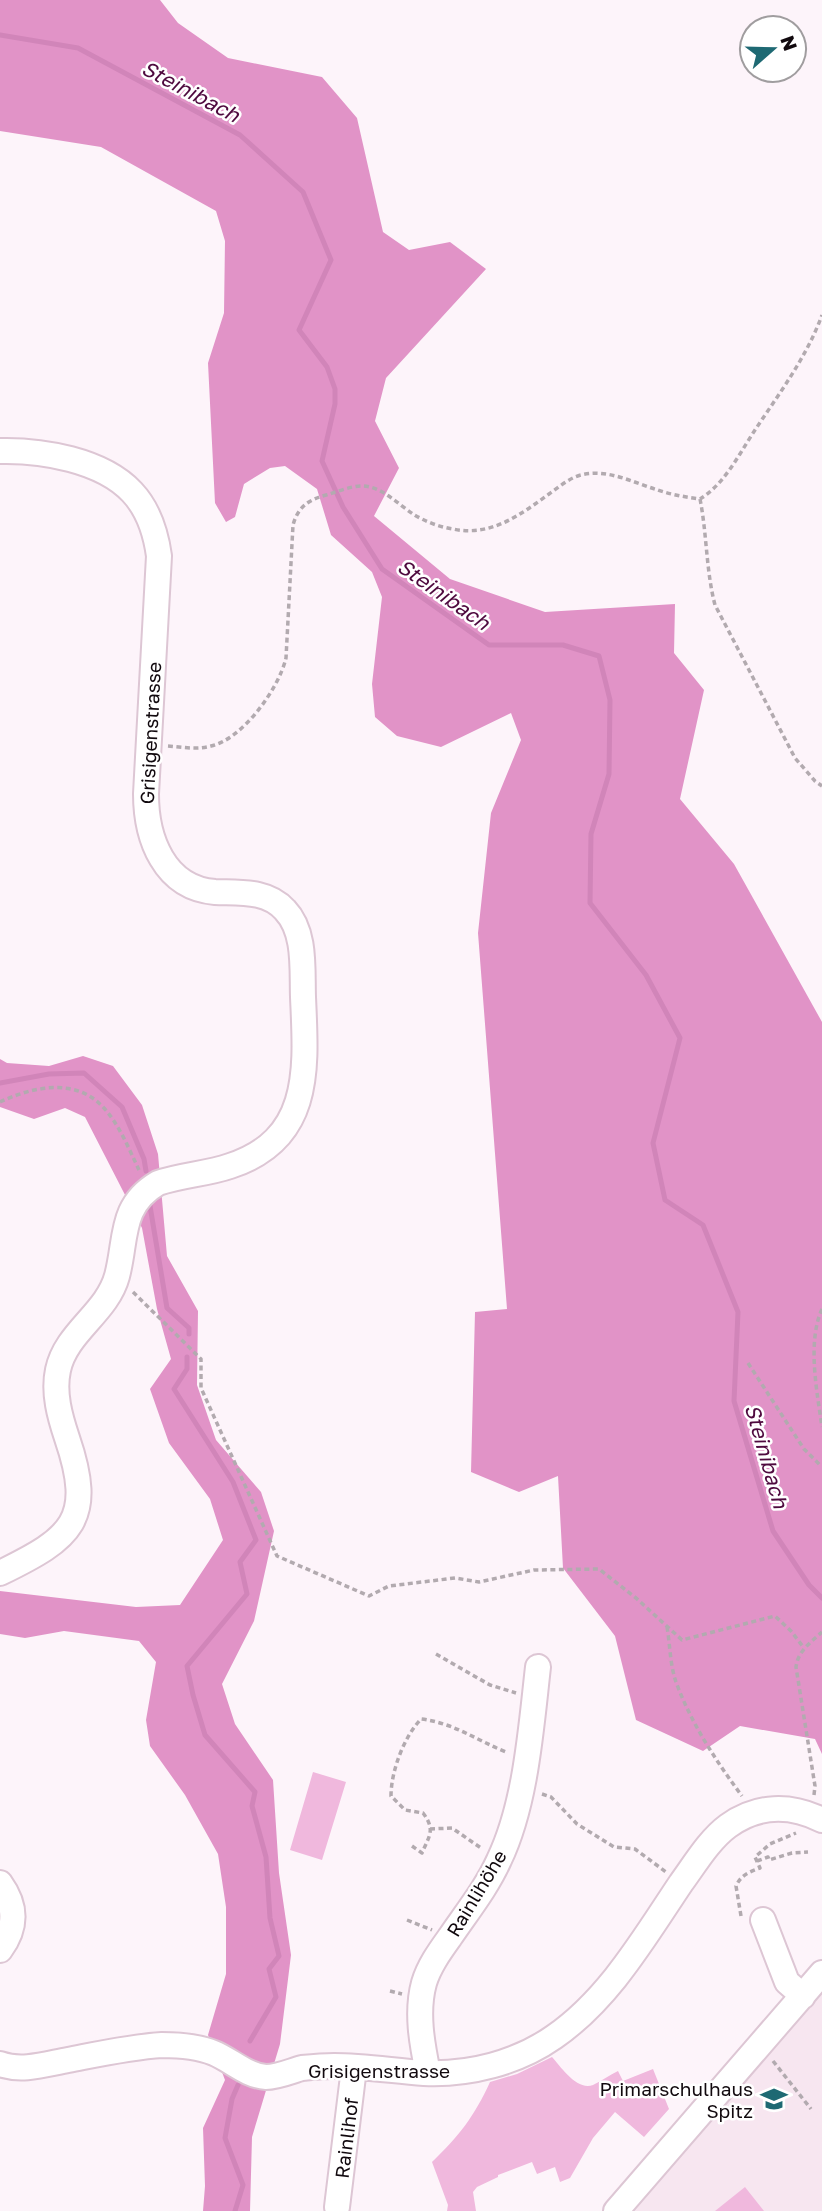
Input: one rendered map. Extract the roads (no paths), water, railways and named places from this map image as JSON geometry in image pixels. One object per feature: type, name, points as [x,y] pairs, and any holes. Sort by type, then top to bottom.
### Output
[{"type":"street","name":"Grisigenstrasse","points":[[0,452],[31,452],[73,460],[123,484],[135,495],[144,509],[157,543],[159,575],[148,743],[148,826],[156,850],[183,882],[213,892],[255,894],[274,900],[284,908],[295,924],[301,952],[306,1056],[304,1082],[297,1105],[288,1124],[271,1142],[252,1157],[232,1166],[167,1180],[148,1189],[129,1213],[118,1275],[111,1293],[69,1344],[58,1372],[60,1411],[79,1478],[76,1511],[65,1531],[48,1547],[0,1573]]},
{"type":"street","name":"Rainlihöhe","points":[[428,2073],[421,2038],[421,1998],[424,1981],[433,1961],[499,1860],[516,1815],[538,1667]]},
{"type":"street","name":"Grisigenstrasse","points":[[0,2064],[13,2067],[35,2066],[161,2045],[191,2046],[214,2053],[252,2074],[268,2077],[305,2068],[337,2066],[428,2073],[485,2068],[528,2053],[555,2037],[585,2012],[613,1981],[718,1834],[754,1812],[781,1808],[810,1823]]},
{"type":"street","points":[[0,1883],[11,1903],[14,1920],[10,1934],[0,1950]]},
{"type":"street","points":[[754,1922],[787,1982],[803,1996]]},
{"type":"street","points":[[616,2211],[822,1973]]},
{"type":"street","name":"Rainlihof","points":[[337,2207],[355,2068]]},
{"type":"waterway","name":"Steinibach","points":[[0,35],[78,48],[240,135],[303,192],[331,260],[299,330],[327,367],[335,389],[335,404],[322,461],[343,507],[382,569],[489,645],[563,645],[599,656],[610,700],[609,774],[591,834],[590,903],[646,975],[680,1038],[653,1143],[665,1200],[703,1225],[738,1312],[734,1401],[773,1531],[809,1585],[822,1598]]},
{"type":"waterway","points":[[0,1083],[49,1074],[84,1073],[122,1107],[144,1159],[146,1171]]},
{"type":"waterway","points":[[150,1206],[167,1308],[189,1328],[189,1334]]},
{"type":"waterway","points":[[187,1357],[187,1369],[174,1389],[233,1482],[256,1540],[240,1562],[247,1594],[187,1666],[205,1735],[255,1792],[252,1806],[266,1857],[270,1918],[279,1956],[269,1969],[276,1997],[250,2041]]},
{"type":"waterway","points":[[235,2211],[243,2185],[225,2138],[232,2099],[238,2085]]},
{"type":"place","name":"Primarschulhaus Spitz","points":[[774,2099]]}]
